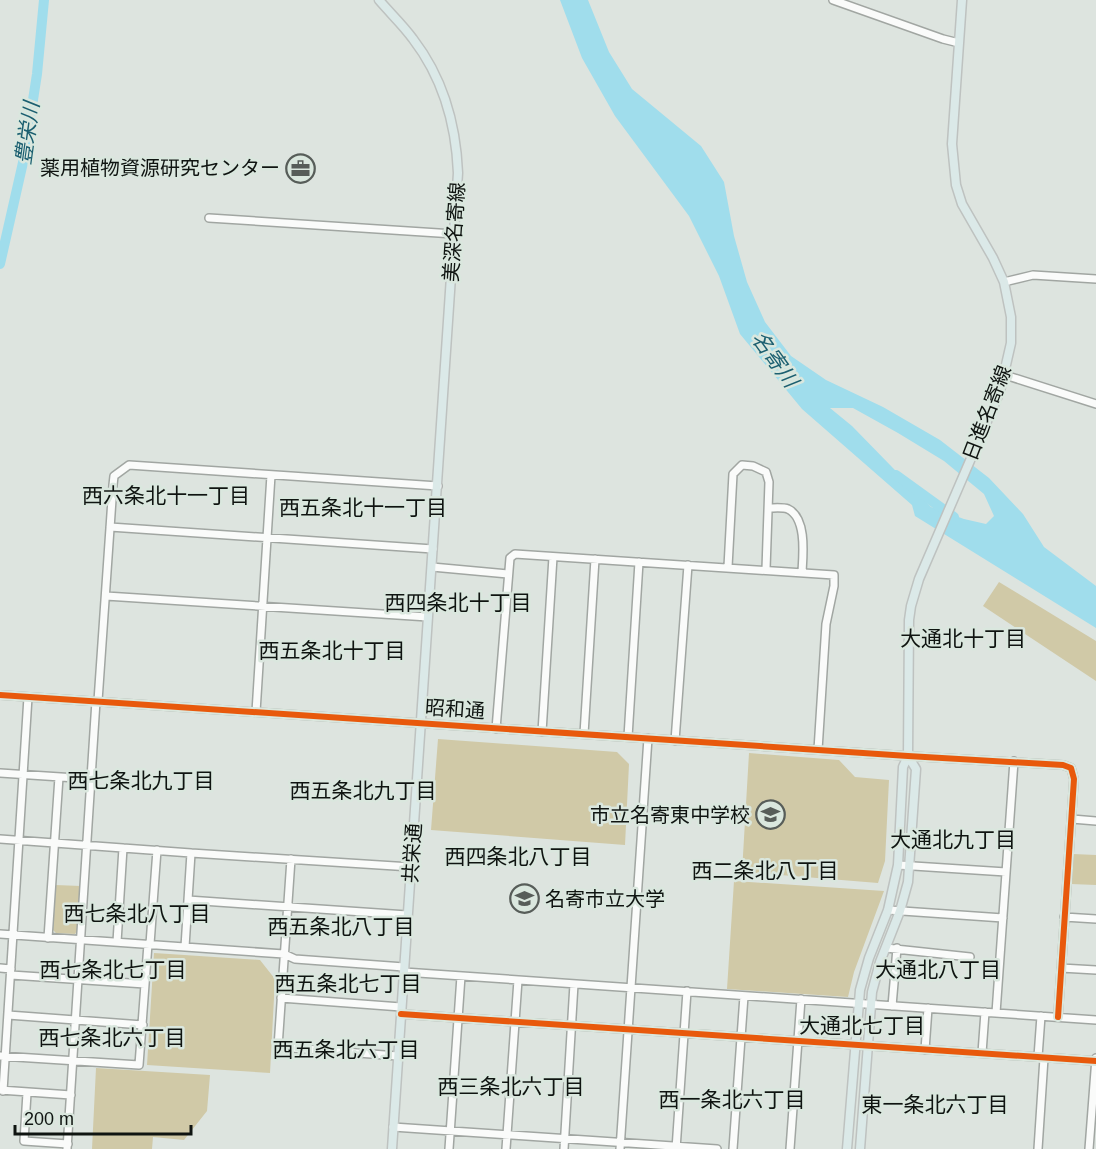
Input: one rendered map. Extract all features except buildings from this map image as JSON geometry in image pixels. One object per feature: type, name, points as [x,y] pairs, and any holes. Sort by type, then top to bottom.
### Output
[{"type":"main road","name":"美深名寄線","points":[[379,0],[421,50],[448,106],[455,133],[458,161],[438,486]]},
{"type":"main road","name":"日進名寄線","points":[[847,1149],[858,1003],[869,958],[888,910],[898,865],[903,767],[908,756],[911,606],[920,579],[995,402],[1005,375],[1010,351],[1012,331],[1004,282],[962,204],[957,185],[952,144],[962,0]]},
{"type":"main road","name":"共栄通","points":[[392,1149],[438,486]]},
{"type":"main road","name":"日進名寄線","points":[[860,1149],[871,1005],[880,962],[900,911],[908,882],[916,769],[908,756]]},
{"type":"street","points":[[833,0],[943,39],[959,42]]},
{"type":"street","points":[[209,218],[454,234]]},
{"type":"street","points":[[1004,282],[1033,275],[1096,279]]},
{"type":"street","points":[[1005,375],[1096,404]]},
{"type":"street","points":[[27,1093],[24,1141],[67,1146],[88,845],[87,825],[114,477],[129,465],[438,486]]},
{"type":"street","points":[[728,567],[733,474],[742,465],[753,466],[766,472],[769,482],[766,569]]},
{"type":"street","points":[[256,712],[271,475]]},
{"type":"street","points":[[769,508],[786,508],[795,515],[804,540],[802,572]]},
{"type":"street","points":[[110,527],[433,549]]},
{"type":"street","points":[[496,729],[508,574],[510,558],[515,554],[766,569],[834,574],[834,586],[826,624],[818,750]]},
{"type":"street","points":[[542,732],[553,557]]},
{"type":"street","points":[[584,734],[596,559]]},
{"type":"street","points":[[628,737],[639,562]]},
{"type":"street","points":[[675,741],[688,565]]},
{"type":"street","points":[[432,567],[508,574]]},
{"type":"street","points":[[106,596],[428,617]]},
{"type":"street","name":"昭和通","points":[[0,695],[1063,765],[1071,768],[1074,779],[1072,819]]},
{"type":"street","points":[[28,697],[14,935],[8,1015],[4,1026],[1,1091],[71,1095]]},
{"type":"street","points":[[620,1146],[648,738]]},
{"type":"street","points":[[996,1013],[1014,761]]},
{"type":"street","points":[[0,773],[91,779]]},
{"type":"street","points":[[48,938],[58,777]]},
{"type":"street","points":[[1058,1017],[1072,819],[1096,821]]},
{"type":"street","points":[[0,839],[411,867]]},
{"type":"street","points":[[117,942],[123,848]]},
{"type":"street","points":[[3,1057],[139,1065],[157,850]]},
{"type":"street","points":[[185,947],[191,853]]},
{"type":"street","points":[[291,860],[278,1047],[398,1056]]},
{"type":"street","points":[[898,865],[1006,872]]},
{"type":"street","points":[[188,900],[407,915]]},
{"type":"street","points":[[888,910],[1003,918]]},
{"type":"street","points":[[1064,917],[1096,919]]},
{"type":"street","points":[[0,934],[284,954],[295,958],[462,976],[1096,1020]]},
{"type":"street","points":[[886,948],[970,957]]},
{"type":"street","points":[[892,1006],[897,948]]},
{"type":"street","points":[[0,968],[11,972],[146,984]]},
{"type":"street","points":[[1061,968],[1096,970]]},
{"type":"street","points":[[449,1149],[462,976]]},
{"type":"street","points":[[506,1149],[518,980]]},
{"type":"street","points":[[564,1149],[574,984]]},
{"type":"street","points":[[677,1148],[687,992]]},
{"type":"street","points":[[733,1149],[744,996]]},
{"type":"street","points":[[281,998],[459,1018],[1096,1060],[1089,1149]]},
{"type":"street","points":[[790,1149],[801,999]]},
{"type":"street","points":[[925,1050],[928,1008]]},
{"type":"street","points":[[982,1053],[985,1012]]},
{"type":"street","points":[[8,1015],[142,1025]]},
{"type":"street","points":[[1038,1149],[1041,1016]]},
{"type":"street","points":[[393,1127],[564,1139],[620,1146],[717,1149]]},
{"type":"shaded area","points":[[999,582],[1096,641],[1096,681],[983,606]]},
{"type":"shaded area","points":[[438,739],[617,752],[629,764],[625,845],[431,830]]},
{"type":"shaded area","points":[[749,753],[839,760],[855,777],[889,780],[885,861],[878,883],[742,872]]},
{"type":"shaded area","points":[[1073,854],[1096,855],[1096,885],[1071,884]]},
{"type":"shaded area","points":[[734,881],[884,891],[854,972],[848,997],[727,989]]},
{"type":"shaded area","points":[[55,885],[81,886],[75,934],[56,933],[53,930]]},
{"type":"shaded area","points":[[154,953],[260,960],[275,979],[270,1073],[147,1065]]},
{"type":"shaded area","points":[[96,1068],[210,1075],[207,1111],[184,1140],[153,1137],[152,1149],[92,1149]]},
{"type":"water","points":[[560,0],[588,0],[609,52],[632,89],[701,146],[724,182],[734,236],[747,282],[765,322],[791,356],[826,380],[883,407],[940,440],[989,478],[1023,514],[1044,547],[1096,586],[1096,628],[915,516],[912,505],[802,409],[740,334],[719,276],[689,216],[615,116],[582,58]],"holes":[[[830,408],[853,408],[944,461],[984,494],[994,516],[986,524],[931,507],[852,426]]]},
{"type":"waterway","name":"豊栄川","points":[[0,264],[24,158],[37,74],[44,0]]},
{"type":"waterway","name":"名寄川","points":[[896,475],[954,517]]},
{"type":"cycle path","points":[[0,695],[1063,765],[1071,768],[1074,779],[1058,1017]]},
{"type":"cycle path","points":[[401,1014],[1096,1061]]},
{"type":"place","name":"薬用植物資源研究センター","points":[[301,168]]},
{"type":"place","name":"市立名寄東中学校","points":[[771,815]]},
{"type":"place","name":"名寄市立大学","points":[[524,899]]},
{"type":"district","name":"西六条北十一丁目","points":[[166,495]]},
{"type":"district","name":"西五条北十一丁目","points":[[363,507]]},
{"type":"district","name":"西四条北十丁目","points":[[458,602]]},
{"type":"district","name":"大通北十丁目","points":[[963,638]]},
{"type":"district","name":"西五条北十丁目","points":[[332,650]]},
{"type":"district","name":"西七条北九丁目","points":[[141,780]]},
{"type":"district","name":"西五条北九丁目","points":[[363,790]]},
{"type":"district","name":"大通北九丁目","points":[[953,839]]},
{"type":"district","name":"西四条北八丁目","points":[[518,856]]},
{"type":"district","name":"西二条北八丁目","points":[[765,870]]},
{"type":"district","name":"西七条北八丁目","points":[[137,913]]},
{"type":"district","name":"西五条北八丁目","points":[[341,926]]},
{"type":"district","name":"西七条北七丁目","points":[[113,969]]},
{"type":"district","name":"大通北八丁目","points":[[938,969]]},
{"type":"district","name":"西五条北七丁目","points":[[348,983]]},
{"type":"district","name":"大通北七丁目","points":[[862,1025]]},
{"type":"district","name":"西七条北六丁目","points":[[112,1037]]},
{"type":"district","name":"西五条北六丁目","points":[[346,1049]]},
{"type":"district","name":"西三条北六丁目","points":[[511,1086]]},
{"type":"district","name":"西一条北六丁目","points":[[732,1099]]},
{"type":"district","name":"東一条北六丁目","points":[[935,1104]]}]
